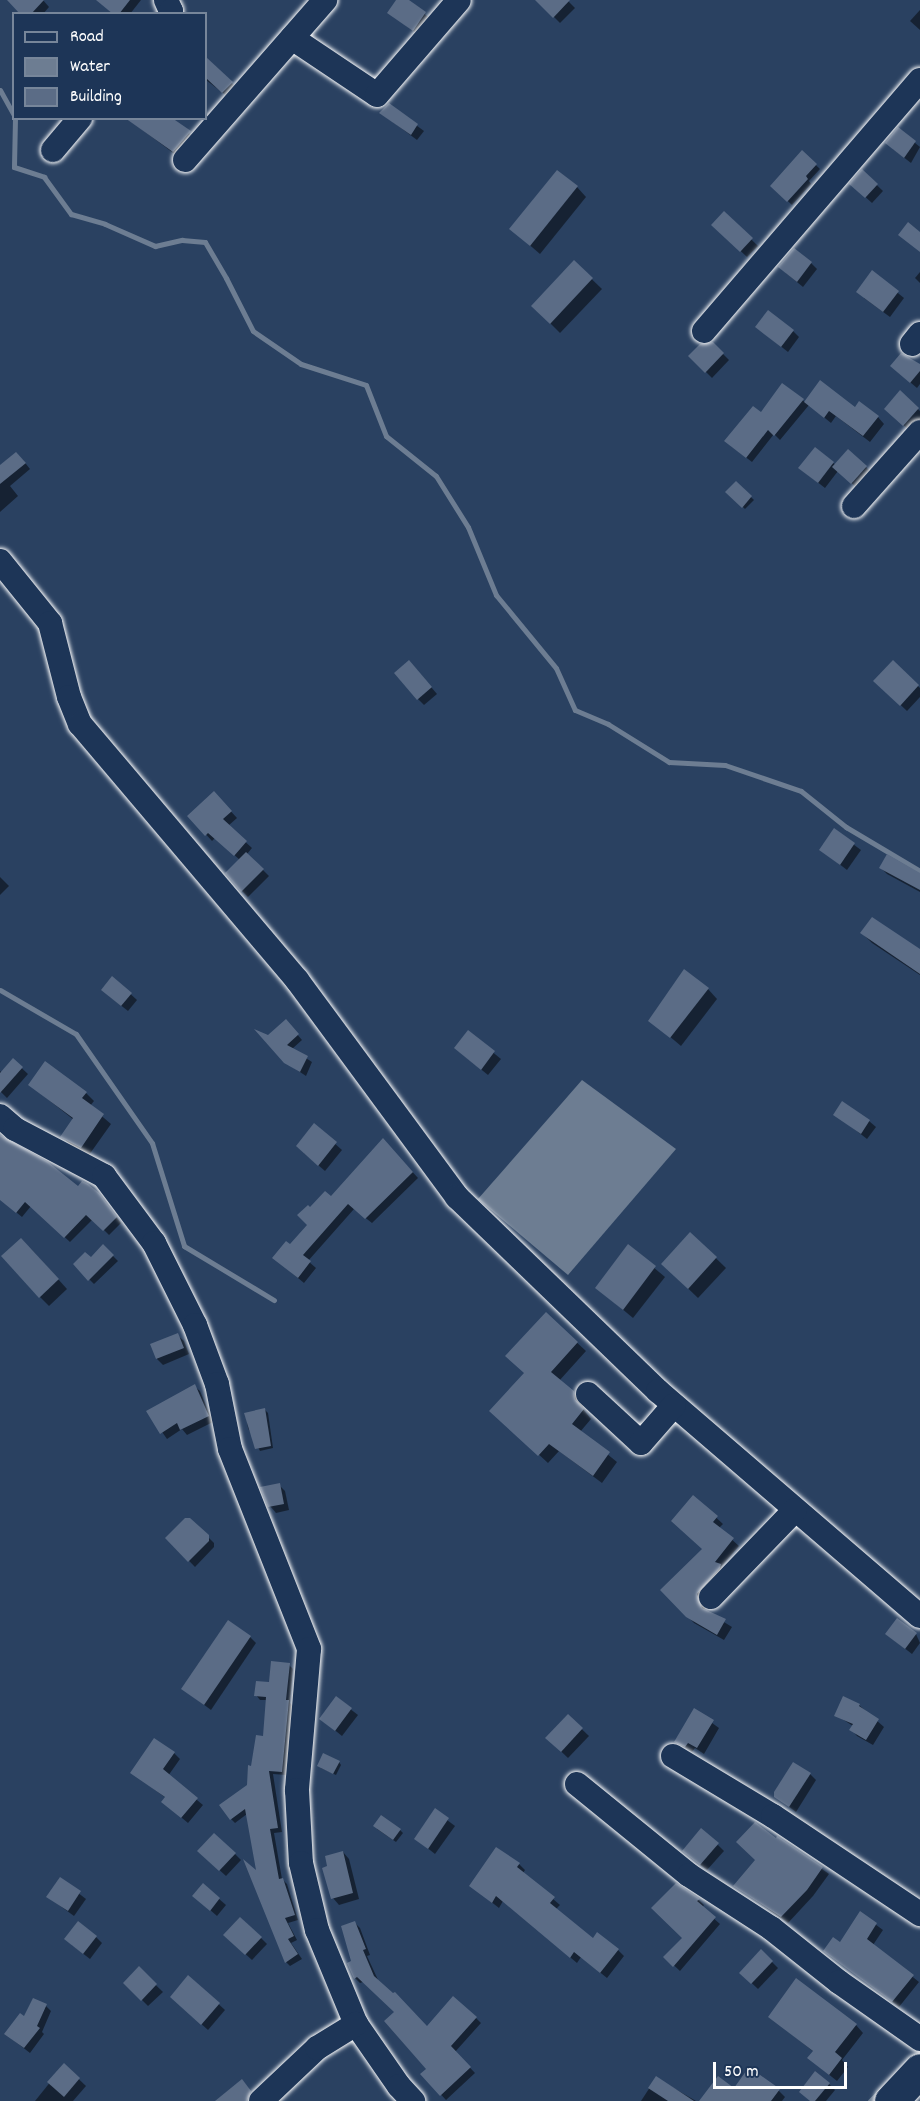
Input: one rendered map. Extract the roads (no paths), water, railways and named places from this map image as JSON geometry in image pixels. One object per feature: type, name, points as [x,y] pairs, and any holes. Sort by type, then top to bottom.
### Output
[{"type":"highway","points":[[891,2101],[920,2070]]},
{"type":"street","points":[[185,160],[325,0]]},
{"type":"street","points":[[292,38],[377,95],[459,0]]},
{"type":"street","points":[[705,331],[920,80]]},
{"type":"street","points":[[53,150],[78,120]]},
{"type":"street","points":[[854,506],[920,432]]},
{"type":"street","points":[[0,561],[50,623],[69,697],[80,724],[297,980],[457,1197],[569,1316],[920,1616]]},
{"type":"street","points":[[0,1116],[15,1129],[104,1176],[154,1243],[195,1325],[217,1384],[230,1449],[309,1649],[297,1790],[301,1863],[318,1930],[356,2024],[399,2086],[413,2101]]},
{"type":"street","points":[[588,1394],[641,1443],[674,1406]]},
{"type":"street","points":[[711,1597],[795,1510]]},
{"type":"street","points":[[673,1756],[773,1816],[920,1914]]},
{"type":"street","points":[[577,1784],[690,1875],[771,1928],[838,1982],[920,2039]]},
{"type":"street","points":[[261,2101],[317,2048],[356,2024]]},
{"type":"water","points":[[582,1080],[676,1149],[568,1275],[478,1199]]},
{"type":"waterway","points":[[0,90],[12,111]]},
{"type":"waterway","points":[[15,120],[14,167],[44,177],[71,214],[105,224],[155,246],[182,240],[205,242],[253,331],[301,364],[366,385],[386,436],[436,476],[468,527],[496,595],[556,668],[575,710],[608,724],[669,762],[725,765],[801,791],[846,827],[920,871]]},
{"type":"waterway","points":[[0,990],[76,1034],[152,1143],[184,1246],[274,1300]]},
{"type":"waterway","points":[[870,2101],[881,2090]]}]
